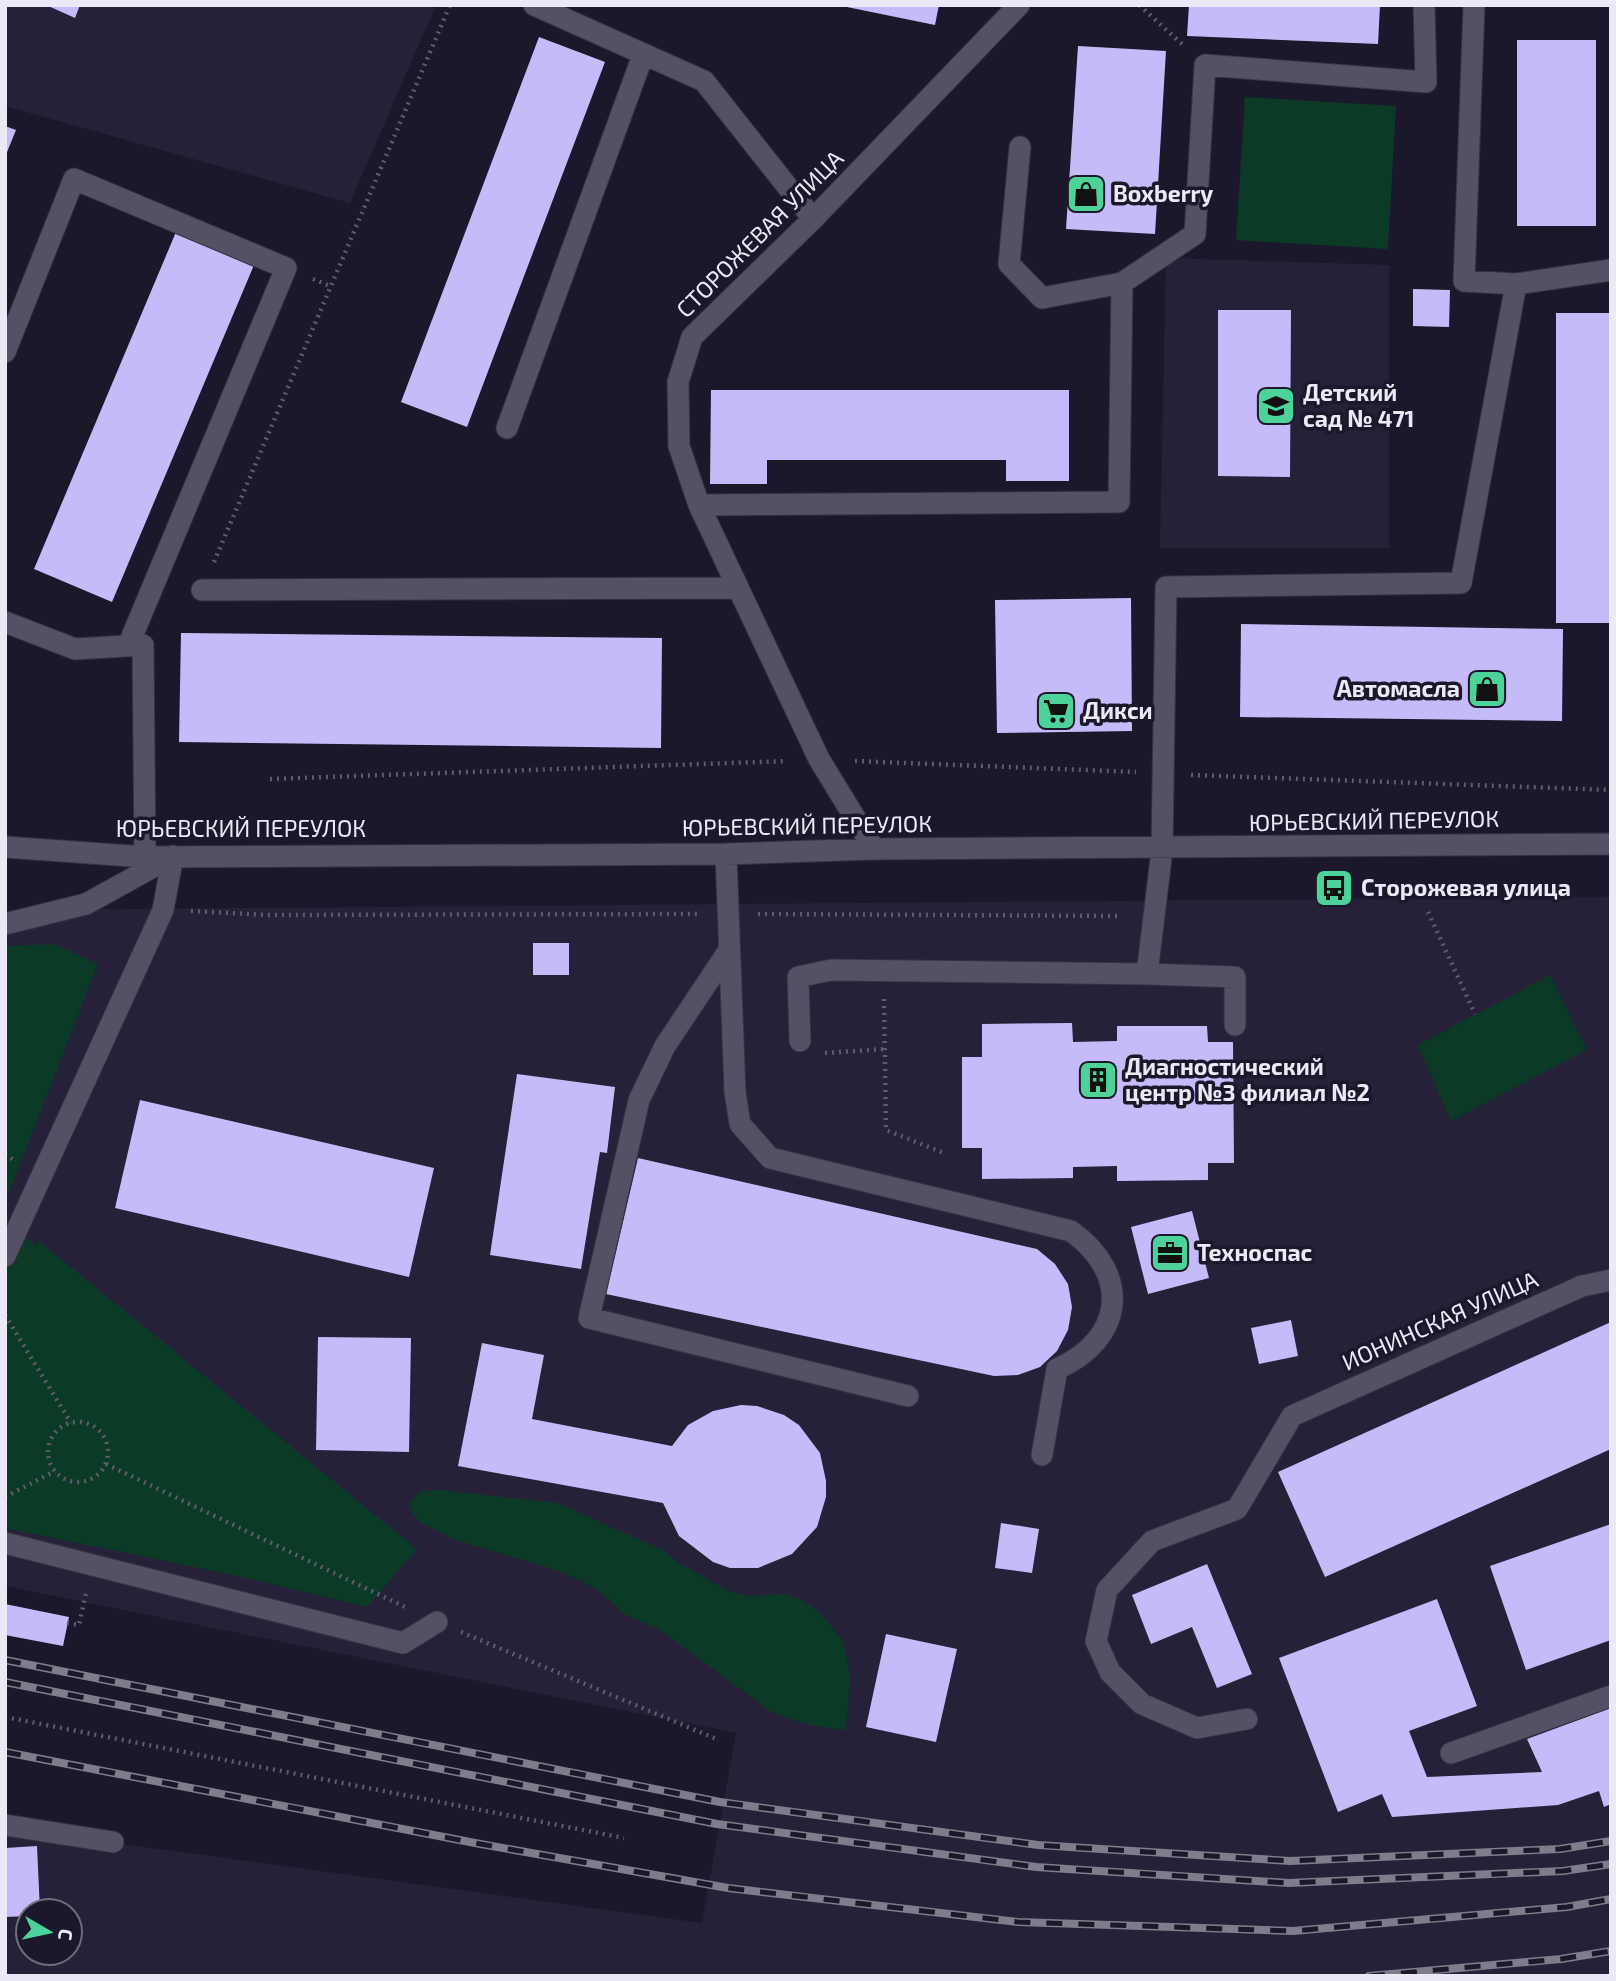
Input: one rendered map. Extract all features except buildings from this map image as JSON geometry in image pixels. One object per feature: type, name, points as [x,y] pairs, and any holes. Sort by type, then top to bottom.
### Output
[{"type":"street","points":[[534,5],[704,81],[813,219]]},
{"type":"street","name":"СТОРОЖЕВАЯ УЛИЦА","points":[[874,849],[819,760],[699,505],[679,446],[678,382],[692,337],[813,219],[1019,5]]},
{"type":"street","points":[[1020,147],[1009,264],[1042,298],[1122,283],[1195,234],[1205,65],[1426,82],[1424,5]]},
{"type":"street","points":[[1474,5],[1464,281],[1516,284],[1611,270]]},
{"type":"street","points":[[507,428],[643,55]]},
{"type":"street","points":[[5,352],[74,180],[286,268],[128,646]]},
{"type":"street","points":[[699,505],[1119,502],[1122,283]]},
{"type":"street","points":[[1147,974],[1162,850],[1166,587],[1461,583],[1516,284]]},
{"type":"street","points":[[202,590],[738,588]]},
{"type":"street","points":[[5,622],[75,649],[143,645],[145,857]]},
{"type":"street","name":"ЮРЬЕВСКИЙ ПЕРЕУЛОК","points":[[5,847],[145,857],[726,854],[874,849],[1162,850],[1611,844]]},
{"type":"street","points":[[726,854],[735,1091],[740,1124],[770,1158],[1071,1231],[1092,1246],[1106,1268],[1112,1292],[1109,1318],[1098,1341],[1080,1359],[1057,1369],[1042,1455]]},
{"type":"street","points":[[5,925],[86,904],[173,856]]},
{"type":"street","points":[[5,1256],[163,910],[173,856]]},
{"type":"street","points":[[729,950],[665,1046],[639,1100],[589,1318],[908,1396]]},
{"type":"street","points":[[800,1041],[798,977],[831,970],[1235,977],[1235,1025]]},
{"type":"street","name":"ИОНИНСКАЯ УЛИЦА","points":[[1247,1720],[1197,1728],[1142,1704],[1110,1672],[1096,1641],[1107,1590],[1152,1541],[1237,1509],[1292,1416],[1582,1286],[1611,1280]]},
{"type":"street","points":[[5,1543],[403,1643],[437,1622]]},
{"type":"street","points":[[1451,1753],[1611,1696]]},
{"type":"street","points":[[5,1825],[113,1842]]},
{"type":"path","points":[[202,590],[450,5]]},
{"type":"path","points":[[1139,5],[1205,65]]},
{"type":"path","points":[[270,779],[819,760],[1611,790]]},
{"type":"path","points":[[1427,912],[1475,1014]]},
{"type":"path","points":[[267,915],[1118,916]]},
{"type":"path","points":[[883,970],[886,1130],[944,1153]]},
{"type":"path","points":[[800,1041],[823,1053],[885,1049]]},
{"type":"path","points":[[5,1315],[72,1423]]},
{"type":"path","points":[[72,1423],[90,1425],[104,1437],[107,1446],[106,1464],[93,1478],[83,1482],[73,1482],[55,1471],[48,1452],[56,1433],[72,1423]]},
{"type":"path","points":[[106,1464],[437,1622],[719,1740]]},
{"type":"path","points":[[5,1497],[55,1471]]},
{"type":"path","points":[[67,1623],[79,1625],[85,1598]]},
{"type":"path","points":[[5,1717],[624,1838]]},
{"type":"shaded area","points":[[5,5],[436,5],[350,203],[5,106]]},
{"type":"shaded area","name":"Детский сад № 471","points":[[1166,258],[1389,265],[1389,548],[1160,548]]},
{"type":"shaded area","points":[[1611,897],[1611,1976],[5,1976],[5,1828],[702,1923],[736,1733],[5,1586],[5,910]]},
{"type":"green space","points":[[1245,97],[1396,106],[1388,249],[1236,240]]},
{"type":"green space","points":[[55,944],[98,964],[5,1203],[5,946]]},
{"type":"green space","points":[[1550,975],[1587,1050],[1451,1121],[1418,1045]]},
{"type":"green space","points":[[5,1218],[36,1246],[39,1241],[417,1549],[367,1607],[238,1576],[5,1528]]},
{"type":"green space","points":[[439,1490],[558,1503],[665,1551],[680,1564],[729,1591],[748,1596],[786,1594],[804,1601],[819,1612],[844,1642],[850,1678],[846,1730],[808,1725],[772,1712],[660,1630],[625,1614],[597,1589],[560,1571],[453,1539],[419,1522],[408,1506],[420,1491]]},
{"type":"railway","points":[[5,1660],[720,1802],[1038,1845],[1290,1861],[1560,1849],[1611,1841]]},
{"type":"railway","points":[[5,1682],[717,1824],[1036,1867],[1289,1883],[1563,1871],[1611,1864]]},
{"type":"railway","points":[[5,1752],[475,1843],[728,1888],[1018,1922],[1293,1931],[1567,1907],[1611,1899]]},
{"type":"railway","points":[[1369,1976],[1561,1959],[1611,1951]]},
{"type":"place","name":"Boxberry","points":[[1086,194]]},
{"type":"place","name":"Детский сад № 471","points":[[1276,406]]},
{"type":"place","name":"Автомасла","points":[[1487,689]]},
{"type":"place","name":"Дикси","points":[[1056,711]]},
{"type":"place","name":"Сторожевая улица","points":[[1334,888]]},
{"type":"place","name":"Диагностический центр №3 филиал №2","points":[[1098,1080]]},
{"type":"place","name":"Техноспас","points":[[1170,1253]]}]
